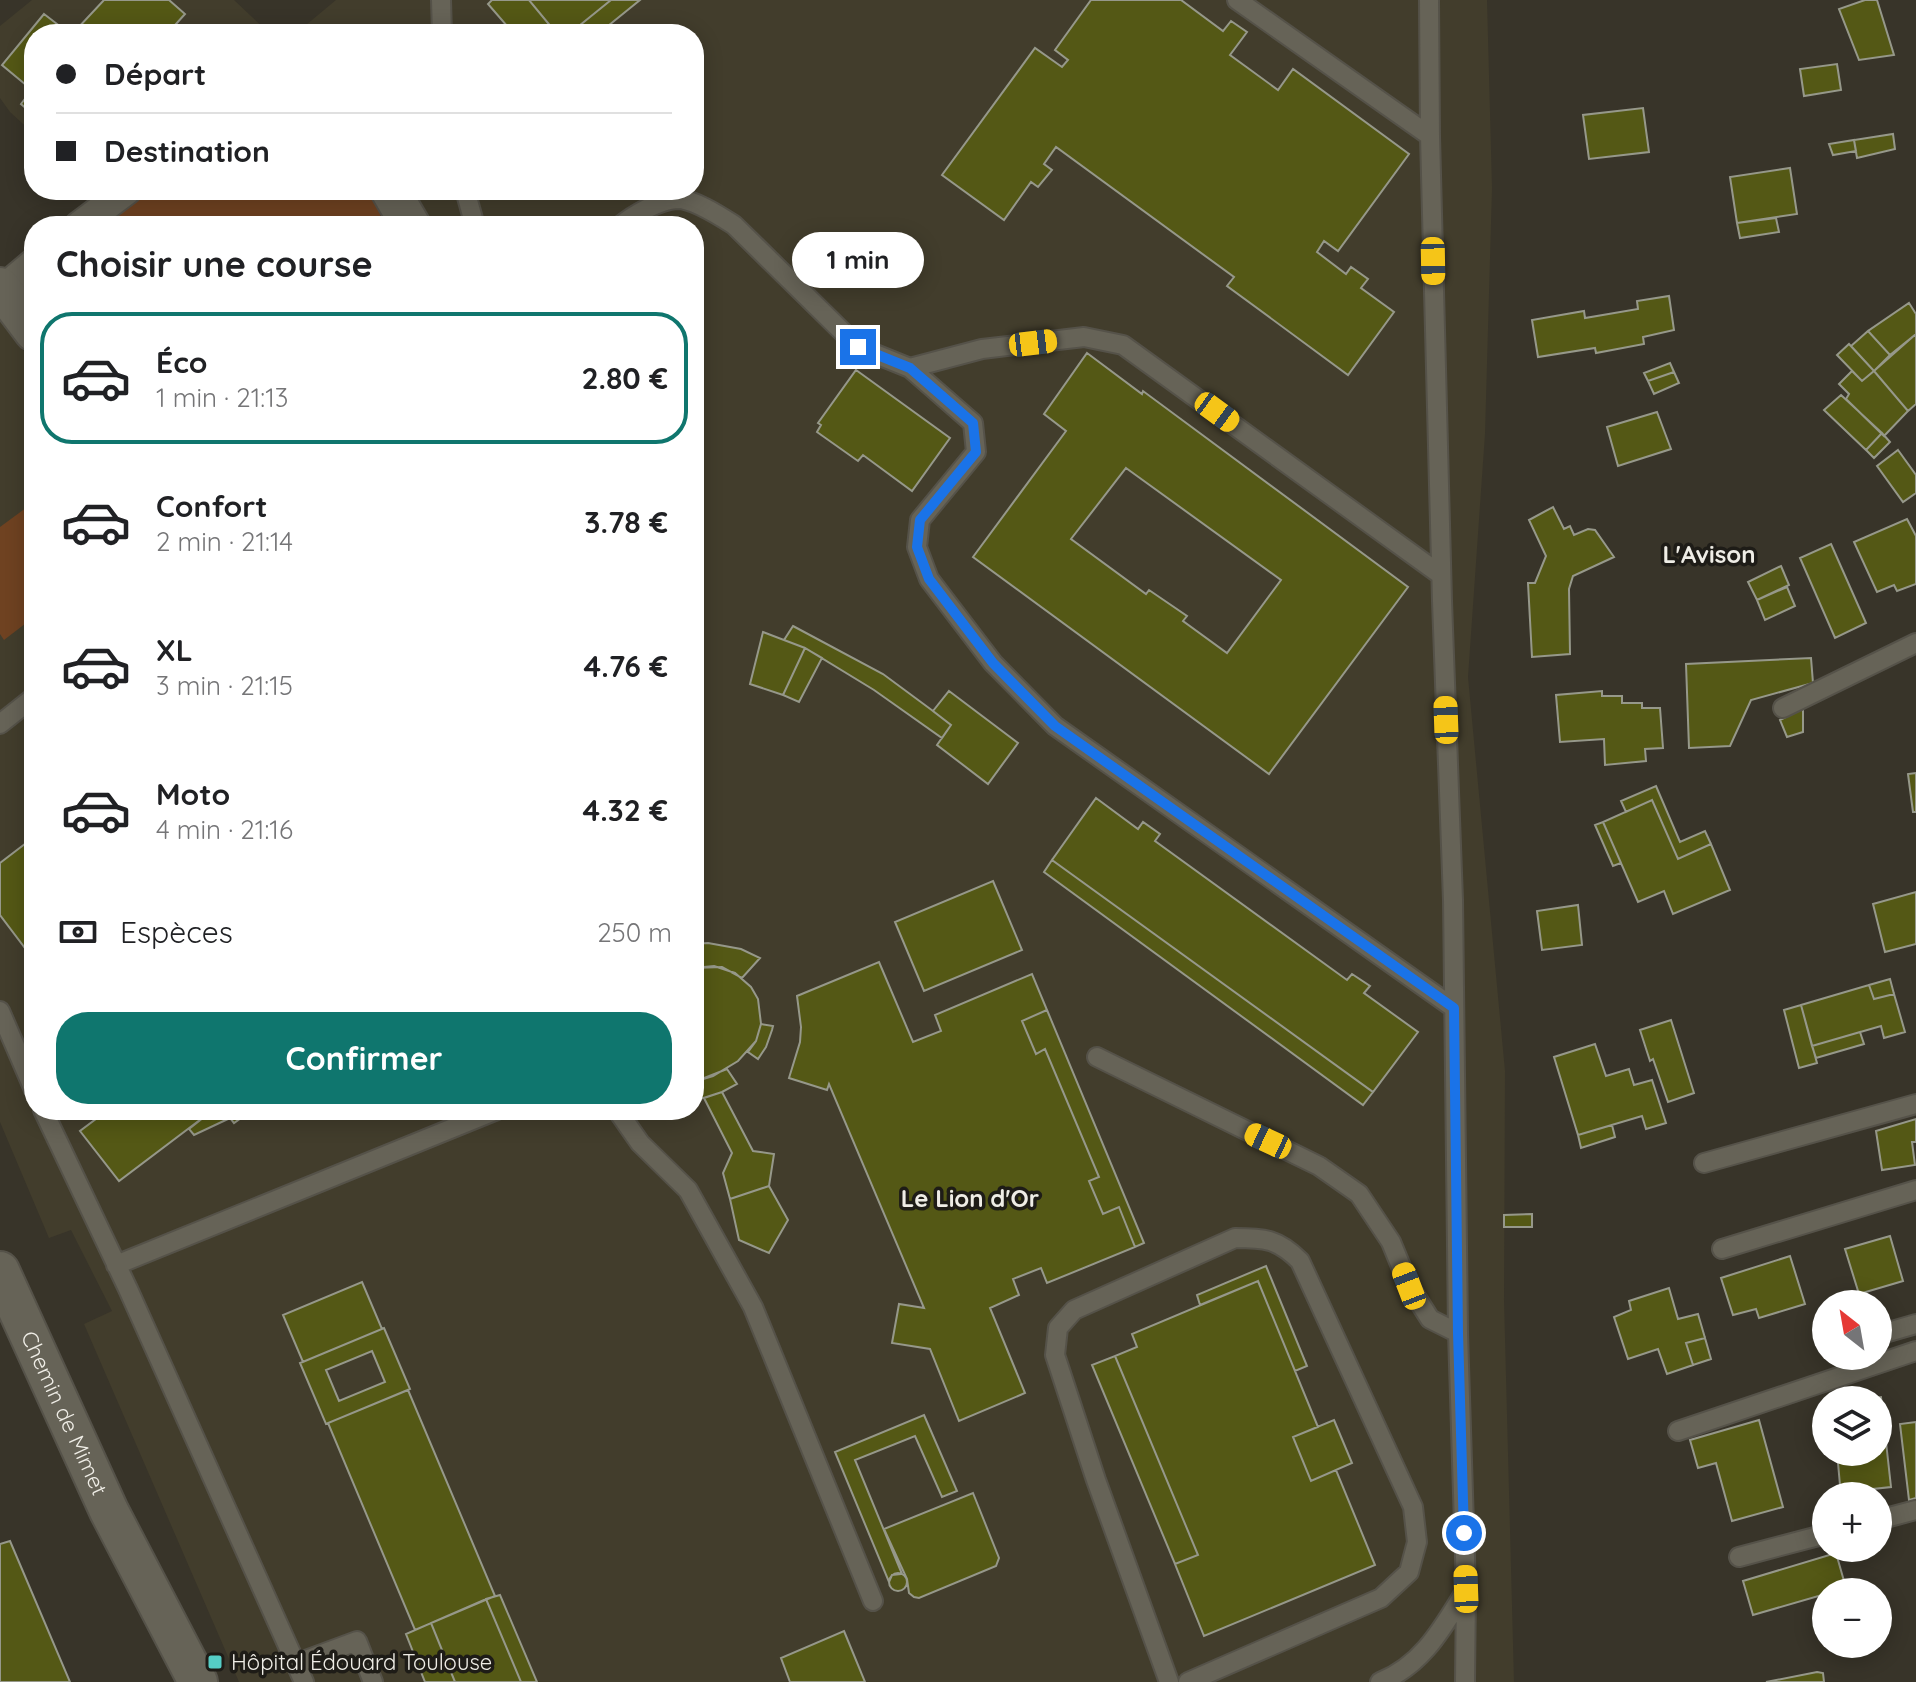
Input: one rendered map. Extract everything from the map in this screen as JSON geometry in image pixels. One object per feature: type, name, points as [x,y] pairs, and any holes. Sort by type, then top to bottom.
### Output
[{"type":"street","points":[[92,216],[114,200]]},
{"type":"street","points":[[24,271],[1,288],[24,319]]},
{"type":"street","name":"Chemin de Mimet","points":[[0,1271],[109,1511],[198,1682]]},
{"type":"street","name":"Chemin de Mimet","points":[[109,1511],[171,1682]]},
{"type":"lane","points":[[441,0],[442,24]]},
{"type":"lane","points":[[1237,0],[1430,136]]},
{"type":"lane","points":[[1429,0],[1441,575],[1453,900],[1458,1333],[1466,1589],[1465,1682]]},
{"type":"lane","points":[[632,216],[674,200]]},
{"type":"lane","points":[[680,200],[712,210],[734,225],[858,347],[910,368],[973,423],[976,452],[920,520],[917,547],[929,579],[993,663],[1055,726],[1454,1008]]},
{"type":"lane","points":[[910,368],[982,349],[1084,337],[1123,345],[1441,575]]},
{"type":"lane","points":[[1783,708],[1916,643]]},
{"type":"lane","points":[[0,724],[24,705]]},
{"type":"lane","points":[[0,1011],[24,1067]]},
{"type":"lane","points":[[1097,1057],[1319,1166],[1359,1194],[1391,1242],[1409,1286],[1430,1319],[1458,1333]]},
{"type":"lane","points":[[1704,1163],[1916,1104]]},
{"type":"lane","points":[[48,1120],[304,1682]]},
{"type":"lane","points":[[116,1265],[472,1120]]},
{"type":"lane","points":[[624,1120],[640,1143],[688,1190],[753,1307],[873,1601]]},
{"type":"lane","points":[[1722,1249],[1916,1190]]},
{"type":"lane","points":[[1169,1682],[1096,1480],[1055,1355],[1058,1328],[1074,1310],[1235,1238],[1262,1238],[1285,1245],[1300,1261],[1413,1507],[1417,1542],[1409,1572],[1381,1598],[1188,1682]]},
{"type":"lane","points":[[1892,1331],[1916,1324]]},
{"type":"lane","points":[[1678,1431],[1916,1351]]},
{"type":"lane","points":[[1892,1516],[1916,1510]]},
{"type":"lane","points":[[1739,1557],[1812,1538]]},
{"type":"lane","points":[[1380,1682],[1400,1674],[1437,1639],[1466,1589]]},
{"type":"lane","points":[[295,1664],[357,1641],[373,1682]]},
{"type":"shaded area","points":[[32,0],[234,0],[259,24],[24,24],[24,125],[0,98],[0,26]]},
{"type":"shaded area","points":[[336,0],[1487,0],[1492,188],[1485,434],[1468,677],[1505,1071],[1504,1300],[1514,1682],[239,1682],[84,1324],[112,1311],[71,1230],[49,1238],[0,1122],[0,319],[24,351],[24,1120],[704,1120],[704,216],[421,216],[412,200],[704,200],[704,24],[307,24]]},
{"type":"shaded area","points":[[138,200],[373,200],[381,216],[118,216]]},
{"type":"shaded area","points":[[24,509],[24,625],[4,640],[0,634],[0,527]]},
{"type":"building","points":[[104,0],[169,0],[185,14],[176,24],[82,24]]},
{"type":"building","points":[[492,0],[529,0],[549,24],[505,24],[488,4]]},
{"type":"building","points":[[529,0],[611,0],[581,24],[549,24]]},
{"type":"building","points":[[611,0],[640,0],[610,24],[581,24]]},
{"type":"building","points":[[1091,0],[1181,0],[1223,31],[1231,21],[1247,32],[1230,55],[1278,90],[1293,69],[1409,154],[1338,251],[1324,241],[1317,252],[1346,274],[1351,267],[1368,279],[1361,288],[1394,312],[1348,375],[1227,286],[1234,277],[1056,147],[1044,164],[1052,170],[1038,187],[1031,182],[1004,220],[942,175],[1035,48],[1062,67],[1068,60],[1055,50]]},
{"type":"building","points":[[1865,0],[1877,0],[1894,55],[1859,60],[1839,9]]},
{"type":"building","points":[[44,14],[57,24],[36,24]]},
{"type":"building","points":[[24,38],[24,83],[2,65]]},
{"type":"building","points":[[1837,64],[1841,90],[1804,96],[1800,69]]},
{"type":"building","points":[[1643,108],[1649,152],[1589,159],[1583,115]]},
{"type":"building","points":[[1893,134],[1895,149],[1857,158],[1854,140]]},
{"type":"building","points":[[1854,140],[1856,151],[1833,155],[1829,144]]},
{"type":"building","points":[[1790,168],[1797,214],[1737,223],[1730,177]]},
{"type":"building","points":[[1776,218],[1779,232],[1740,238],[1737,223]]},
{"type":"building","points":[[1669,296],[1674,330],[1643,337],[1644,344],[1596,353],[1595,348],[1538,357],[1532,320],[1584,311],[1585,318],[1638,309],[1637,301]]},
{"type":"building","points":[[1909,303],[1916,314],[1916,334],[1890,355],[1868,331]]},
{"type":"building","points":[[1868,331],[1890,355],[1874,371],[1851,346]]},
{"type":"building","points":[[1916,334],[1916,404],[1908,411],[1874,371]]},
{"type":"building","points":[[1849,344],[1874,371],[1862,381],[1837,355]]},
{"type":"building","points":[[1087,353],[1408,587],[1269,774],[973,557],[1066,431],[1044,414]],"holes":[[[1126,468],[1281,580],[1227,653],[1183,621],[1187,616],[1149,590],[1146,594],[1071,539]]]},
{"type":"building","points":[[1670,363],[1674,372],[1648,381],[1644,373]]},
{"type":"building","points":[[856,370],[950,438],[912,491],[863,455],[858,461],[817,432],[821,425],[818,423]]},
{"type":"building","points":[[1852,371],[1862,381],[1874,371],[1908,411],[1884,436],[1846,399],[1849,394],[1839,384]]},
{"type":"building","points":[[1674,372],[1679,383],[1654,394],[1648,381]]},
{"type":"building","points":[[1841,395],[1882,433],[1866,450],[1824,410]]},
{"type":"building","points":[[1657,412],[1671,449],[1618,466],[1607,427]]},
{"type":"building","points":[[1882,433],[1890,442],[1874,458],[1866,450]]},
{"type":"building","points":[[1898,450],[1916,475],[1916,493],[1903,502],[1877,466]]},
{"type":"building","points":[[1553,507],[1564,529],[1570,526],[1574,535],[1588,529],[1595,530],[1614,557],[1573,576],[1569,589],[1570,654],[1532,657],[1528,583],[1535,583],[1546,556],[1529,520]]},
{"type":"building","points":[[1907,519],[1916,536],[1916,584],[1897,591],[1894,585],[1877,592],[1854,542]]},
{"type":"building","points":[[1831,544],[1866,623],[1835,638],[1800,558]]},
{"type":"building","points":[[1781,566],[1789,585],[1757,600],[1748,582]]},
{"type":"building","points":[[1787,587],[1795,606],[1765,620],[1757,600]]},
{"type":"building","points":[[793,626],[883,674],[951,725],[942,738],[874,690],[805,648],[784,640]]},
{"type":"building","points":[[763,632],[805,648],[783,695],[750,684]]},
{"type":"building","points":[[805,648],[822,658],[799,702],[783,695]]},
{"type":"building","points":[[1811,658],[1813,683],[1751,700],[1730,746],[1689,748],[1686,664]]},
{"type":"building","points":[[949,691],[1018,743],[988,784],[937,745],[951,725],[933,711]]},
{"type":"building","points":[[1602,691],[1602,696],[1622,696],[1622,703],[1642,703],[1642,708],[1660,708],[1663,748],[1645,749],[1646,761],[1605,765],[1604,739],[1560,742],[1556,695]]},
{"type":"building","points":[[1803,708],[1803,732],[1787,737],[1780,720]]},
{"type":"building","points":[[1916,773],[1916,812],[1913,812],[1908,774]]},
{"type":"building","points":[[1656,786],[1680,842],[1705,831],[1711,844],[1678,859],[1652,800],[1626,812],[1621,801]]},
{"type":"building","points":[[1096,798],[1138,829],[1143,822],[1160,834],[1155,841],[1347,980],[1352,974],[1370,986],[1364,993],[1418,1032],[1373,1092],[1052,860]]},
{"type":"building","points":[[1652,800],[1678,859],[1711,844],[1730,890],[1673,914],[1664,891],[1638,902],[1603,822]]},
{"type":"building","points":[[1603,822],[1621,863],[1613,866],[1595,825]]},
{"type":"building","points":[[24,845],[24,947],[0,915],[0,863]]},
{"type":"building","points":[[1052,860],[1373,1092],[1363,1105],[1044,872]]},
{"type":"building","points":[[993,881],[1022,950],[924,991],[895,922]]},
{"type":"building","points":[[1916,892],[1916,944],[1885,952],[1873,904]]},
{"type":"building","points":[[1578,905],[1582,945],[1542,950],[1537,911]]},
{"type":"building","points":[[704,943],[741,949],[760,958],[742,978],[722,967],[704,968]]},
{"type":"building","points":[[879,962],[913,1042],[941,1031],[935,1015],[1032,974],[1047,1010],[1022,1021],[1036,1054],[1045,1049],[1099,1177],[1089,1181],[1103,1214],[1119,1207],[1135,1247],[1047,1283],[1041,1268],[1013,1279],[1019,1295],[990,1308],[1025,1393],[959,1421],[930,1349],[892,1343],[899,1304],[924,1308],[829,1084],[827,1090],[789,1078],[800,1042],[797,996]]},
{"type":"building","points":[[714,966],[735,973],[751,987],[758,999],[761,1024],[756,1041],[738,1061],[704,1079],[704,967]]},
{"type":"building","points":[[1890,979],[1894,994],[1874,999],[1869,985]]},
{"type":"building","points":[[1869,985],[1874,999],[1894,994],[1905,1032],[1884,1038],[1881,1026],[1812,1046],[1801,1005]]},
{"type":"building","points":[[1801,1005],[1817,1063],[1799,1068],[1784,1010]]},
{"type":"building","points":[[1047,1010],[1144,1243],[1135,1247],[1119,1207],[1103,1214],[1089,1181],[1099,1177],[1045,1049],[1036,1054],[1022,1021]]},
{"type":"building","points":[[1671,1020],[1694,1093],[1668,1102],[1640,1030]]},
{"type":"building","points":[[761,1024],[773,1026],[758,1059],[748,1052],[756,1041]]},
{"type":"building","points":[[1860,1032],[1864,1044],[1816,1058],[1812,1046]]},
{"type":"building","points":[[1595,1044],[1606,1076],[1629,1069],[1634,1085],[1652,1080],[1666,1123],[1646,1129],[1642,1116],[1578,1135],[1554,1057]]},
{"type":"building","points":[[727,1069],[737,1084],[704,1098],[704,1078]]},
{"type":"building","points":[[722,1092],[753,1151],[774,1154],[769,1186],[730,1199],[723,1173],[732,1153],[704,1098]]},
{"type":"building","points":[[1916,1119],[1916,1142],[1912,1142],[1915,1165],[1882,1170],[1876,1131]]},
{"type":"building","points":[[95,1120],[200,1120],[119,1181],[80,1131]]},
{"type":"building","points":[[200,1120],[226,1120],[194,1135],[189,1129]]},
{"type":"building","points":[[1612,1125],[1615,1137],[1581,1148],[1578,1135]]},
{"type":"building","points":[[769,1186],[788,1220],[769,1253],[739,1240],[730,1199]]},
{"type":"building","points":[[1532,1214],[1532,1227],[1504,1227],[1504,1215]]},
{"type":"building","points":[[1890,1236],[1903,1281],[1873,1290],[1858,1290],[1845,1249]]},
{"type":"building","points":[[1790,1256],[1805,1304],[1759,1318],[1756,1309],[1733,1315],[1721,1278]]},
{"type":"building","points":[[1266,1266],[1307,1366],[1295,1371],[1258,1281],[1200,1305],[1197,1295]]},
{"type":"building","points":[[1258,1281],[1318,1427],[1293,1437],[1311,1481],[1336,1470],[1375,1565],[1204,1636],[1175,1564],[1198,1555],[1115,1356],[1137,1347],[1132,1334]]},
{"type":"building","points":[[362,1282],[382,1329],[303,1362],[283,1315]]},
{"type":"building","points":[[1669,1288],[1678,1319],[1698,1314],[1705,1338],[1686,1343],[1693,1365],[1667,1374],[1658,1349],[1628,1359],[1614,1317],[1631,1310],[1629,1301]]},
{"type":"building","points":[[384,1328],[410,1389],[326,1424],[300,1363]],"holes":[[[372,1351],[385,1382],[339,1401],[326,1370]]]},
{"type":"building","points":[[1705,1338],[1711,1359],[1693,1365],[1686,1343]]},
{"type":"building","points":[[1115,1356],[1198,1555],[1175,1564],[1092,1365]]},
{"type":"building","points":[[408,1390],[495,1596],[415,1630],[328,1423]]},
{"type":"building","points":[[924,1415],[957,1491],[942,1497],[915,1436],[855,1460],[902,1574],[892,1575],[889,1582],[835,1452]]},
{"type":"building","points":[[1334,1420],[1352,1463],[1311,1481],[1293,1437]]},
{"type":"building","points":[[1759,1420],[1783,1507],[1732,1521],[1716,1463],[1698,1468],[1690,1440]]},
{"type":"building","points":[[1916,1422],[1916,1498],[1909,1500],[1900,1424]]},
{"type":"building","points":[[1838,1466],[1889,1466],[1890,1482],[1840,1482]]},
{"type":"building","points":[[973,1493],[999,1558],[996,1566],[919,1598],[914,1597],[909,1593],[907,1579],[884,1529]]},
{"type":"building","points":[[10,1541],[70,1682],[0,1682],[0,1544]]},
{"type":"building","points":[[1812,1560],[1839,1562],[1843,1578],[1812,1578],[1812,1598],[1753,1615],[1743,1581]]},
{"type":"building","points":[[898,1573],[907,1582],[898,1591],[889,1582]]},
{"type":"building","points":[[500,1595],[537,1682],[521,1682],[486,1599]]},
{"type":"building","points":[[486,1599],[521,1682],[455,1682],[431,1623]]},
{"type":"building","points":[[431,1623],[455,1682],[425,1682],[406,1634]]},
{"type":"building","points":[[844,1631],[865,1682],[790,1682],[781,1658]]},
{"type":"building","points":[[1823,1673],[1824,1682],[1766,1682]]},
{"type":"place","name":"Hôpital Édouard Toulouse","points":[[215,1662]]},
{"type":"district","name":"L'Avison","points":[[1709,555]]},
{"type":"district","name":"Le Lion d'Or","points":[[970,1199]]},
{"type":"route","points":[[858,347],[910,368],[973,423],[976,452],[920,520],[917,547],[929,579],[993,663],[1055,726],[1454,1008],[1464,1533]]}]
